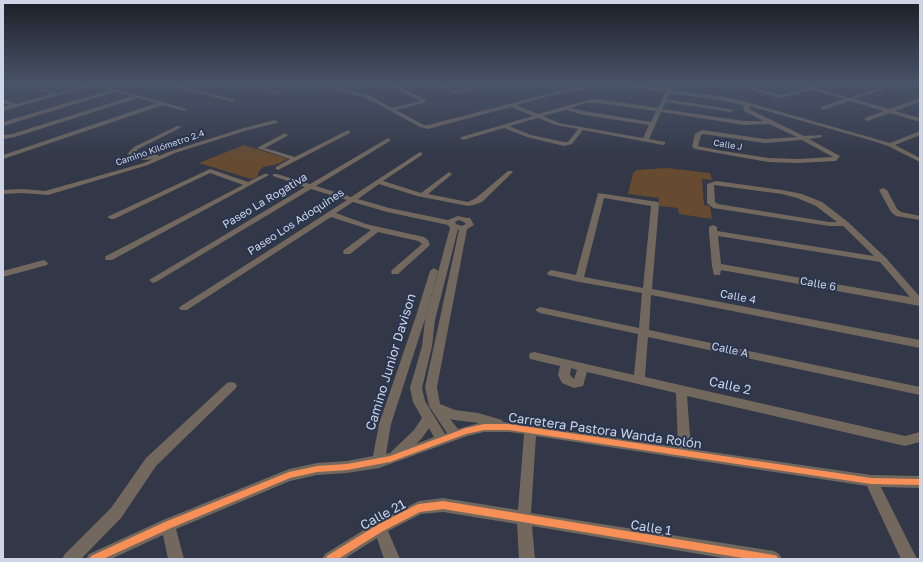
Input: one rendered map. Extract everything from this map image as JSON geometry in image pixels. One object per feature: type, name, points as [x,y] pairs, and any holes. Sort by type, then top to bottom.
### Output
[{"type":"street","points":[[3,124],[48,110]]},
{"type":"street","points":[[3,137],[13,136],[94,110]]},
{"type":"street","points":[[3,157],[142,110]]},
{"type":"street","points":[[395,110],[422,126],[428,127],[491,110]]},
{"type":"street","points":[[523,110],[558,124],[663,143]]},
{"type":"street","points":[[463,138],[558,110]]},
{"type":"street","points":[[574,110],[653,124]]},
{"type":"street","points":[[645,140],[660,110]]},
{"type":"street","points":[[661,110],[744,123],[770,122]]},
{"type":"street","name":"Calle J","points":[[746,110],[802,138],[837,156],[835,158],[822,160],[768,160],[695,147],[698,134],[702,132],[765,141],[788,140],[802,138],[820,136]]},
{"type":"street","points":[[768,110],[875,140],[890,145],[920,160]]},
{"type":"street","points":[[867,119],[889,111],[920,120]]},
{"type":"street","name":"Camino Kilómetro 2.4","points":[[3,192],[22,191],[45,193],[146,164],[173,152],[246,128],[275,122]]},
{"type":"street","points":[[504,126],[529,136],[564,144],[570,143],[581,129]]},
{"type":"street","points":[[173,152],[147,158],[136,157],[130,154],[136,148],[179,127]]},
{"type":"street","points":[[109,258],[348,132]]},
{"type":"street","points":[[890,145],[920,133]]},
{"type":"street","points":[[285,135],[260,148],[296,159]]},
{"type":"street","name":"Paseo La Rogativa","points":[[153,280],[388,140]]},
{"type":"street","name":"Paseo Los Adoquines","points":[[184,308],[355,198],[420,154]]},
{"type":"street","points":[[111,218],[210,171],[248,184]]},
{"type":"street","points":[[273,171],[394,212],[455,225]]},
{"type":"street","points":[[378,182],[422,195],[468,204],[474,203],[510,172]]},
{"type":"street","points":[[422,195],[449,174]]},
{"type":"street","points":[[845,224],[829,224],[716,206],[711,203],[710,184],[725,184],[782,192],[808,199],[819,204],[845,224],[884,260],[920,303]]},
{"type":"street","points":[[883,190],[894,210],[899,214],[920,218]]},
{"type":"street","points":[[579,279],[601,195],[655,204],[639,380]]},
{"type":"street","points":[[330,214],[376,229],[421,239],[425,242],[426,245],[395,272]]},
{"type":"street","points":[[454,435],[435,406],[431,386],[455,225]]},
{"type":"street","points":[[442,440],[419,402],[416,388],[427,346],[430,320],[455,225]]},
{"type":"street","points":[[347,252],[376,229]]},
{"type":"street","name":"Calle 6","points":[[884,260],[857,257],[713,230],[716,270],[920,303]]},
{"type":"street","points":[[4,273],[44,263]]},
{"type":"street","name":"Camino Junior Davison","points":[[385,461],[381,441],[385,424],[421,316],[434,271]]},
{"type":"street","name":"Calle 4","points":[[551,273],[920,344]]},
{"type":"street","name":"Calle A","points":[[540,310],[920,391]]},
{"type":"street","name":"Calle 2","points":[[534,356],[905,440],[920,437]]},
{"type":"street","points":[[566,363],[564,376],[566,380],[574,384],[579,383],[583,367]]},
{"type":"street","points":[[70,559],[116,513],[151,462],[231,386]]},
{"type":"street","points":[[681,389],[685,453]]},
{"type":"street","points":[[435,406],[454,415],[478,418],[509,427]]},
{"type":"street","points":[[385,461],[418,434],[428,418]]},
{"type":"street","name":"Carretera Pastora Wanda Rolón","points":[[94,559],[168,525],[289,475],[317,469],[347,467],[385,461],[454,435],[484,427],[509,427],[871,481],[920,482]]},
{"type":"street","points":[[527,559],[524,519],[530,431]]},
{"type":"street","points":[[871,481],[909,559]]},
{"type":"street","name":"Calle 21","points":[[330,559],[380,528],[419,508],[443,505],[524,519]]},
{"type":"street","name":"Calle 1","points":[[524,519],[774,559]]},
{"type":"street","points":[[168,525],[176,559]]},
{"type":"street","points":[[380,528],[392,559]]},
{"type":"shaded area","points":[[244,145],[288,159],[278,164],[263,167],[257,177],[251,179],[199,163]]},
{"type":"shaded area","points":[[667,168],[710,173],[712,180],[702,179],[704,205],[710,206],[712,219],[679,214],[678,208],[658,206],[659,198],[628,194],[633,173],[637,170]]},
{"type":"cycle path","points":[[94,559],[168,525],[289,475],[317,469],[347,467],[390,459],[466,431],[484,427],[509,427],[871,481],[920,482]]},
{"type":"cycle path","points":[[330,559],[380,528],[419,508],[443,505],[774,559]]}]
